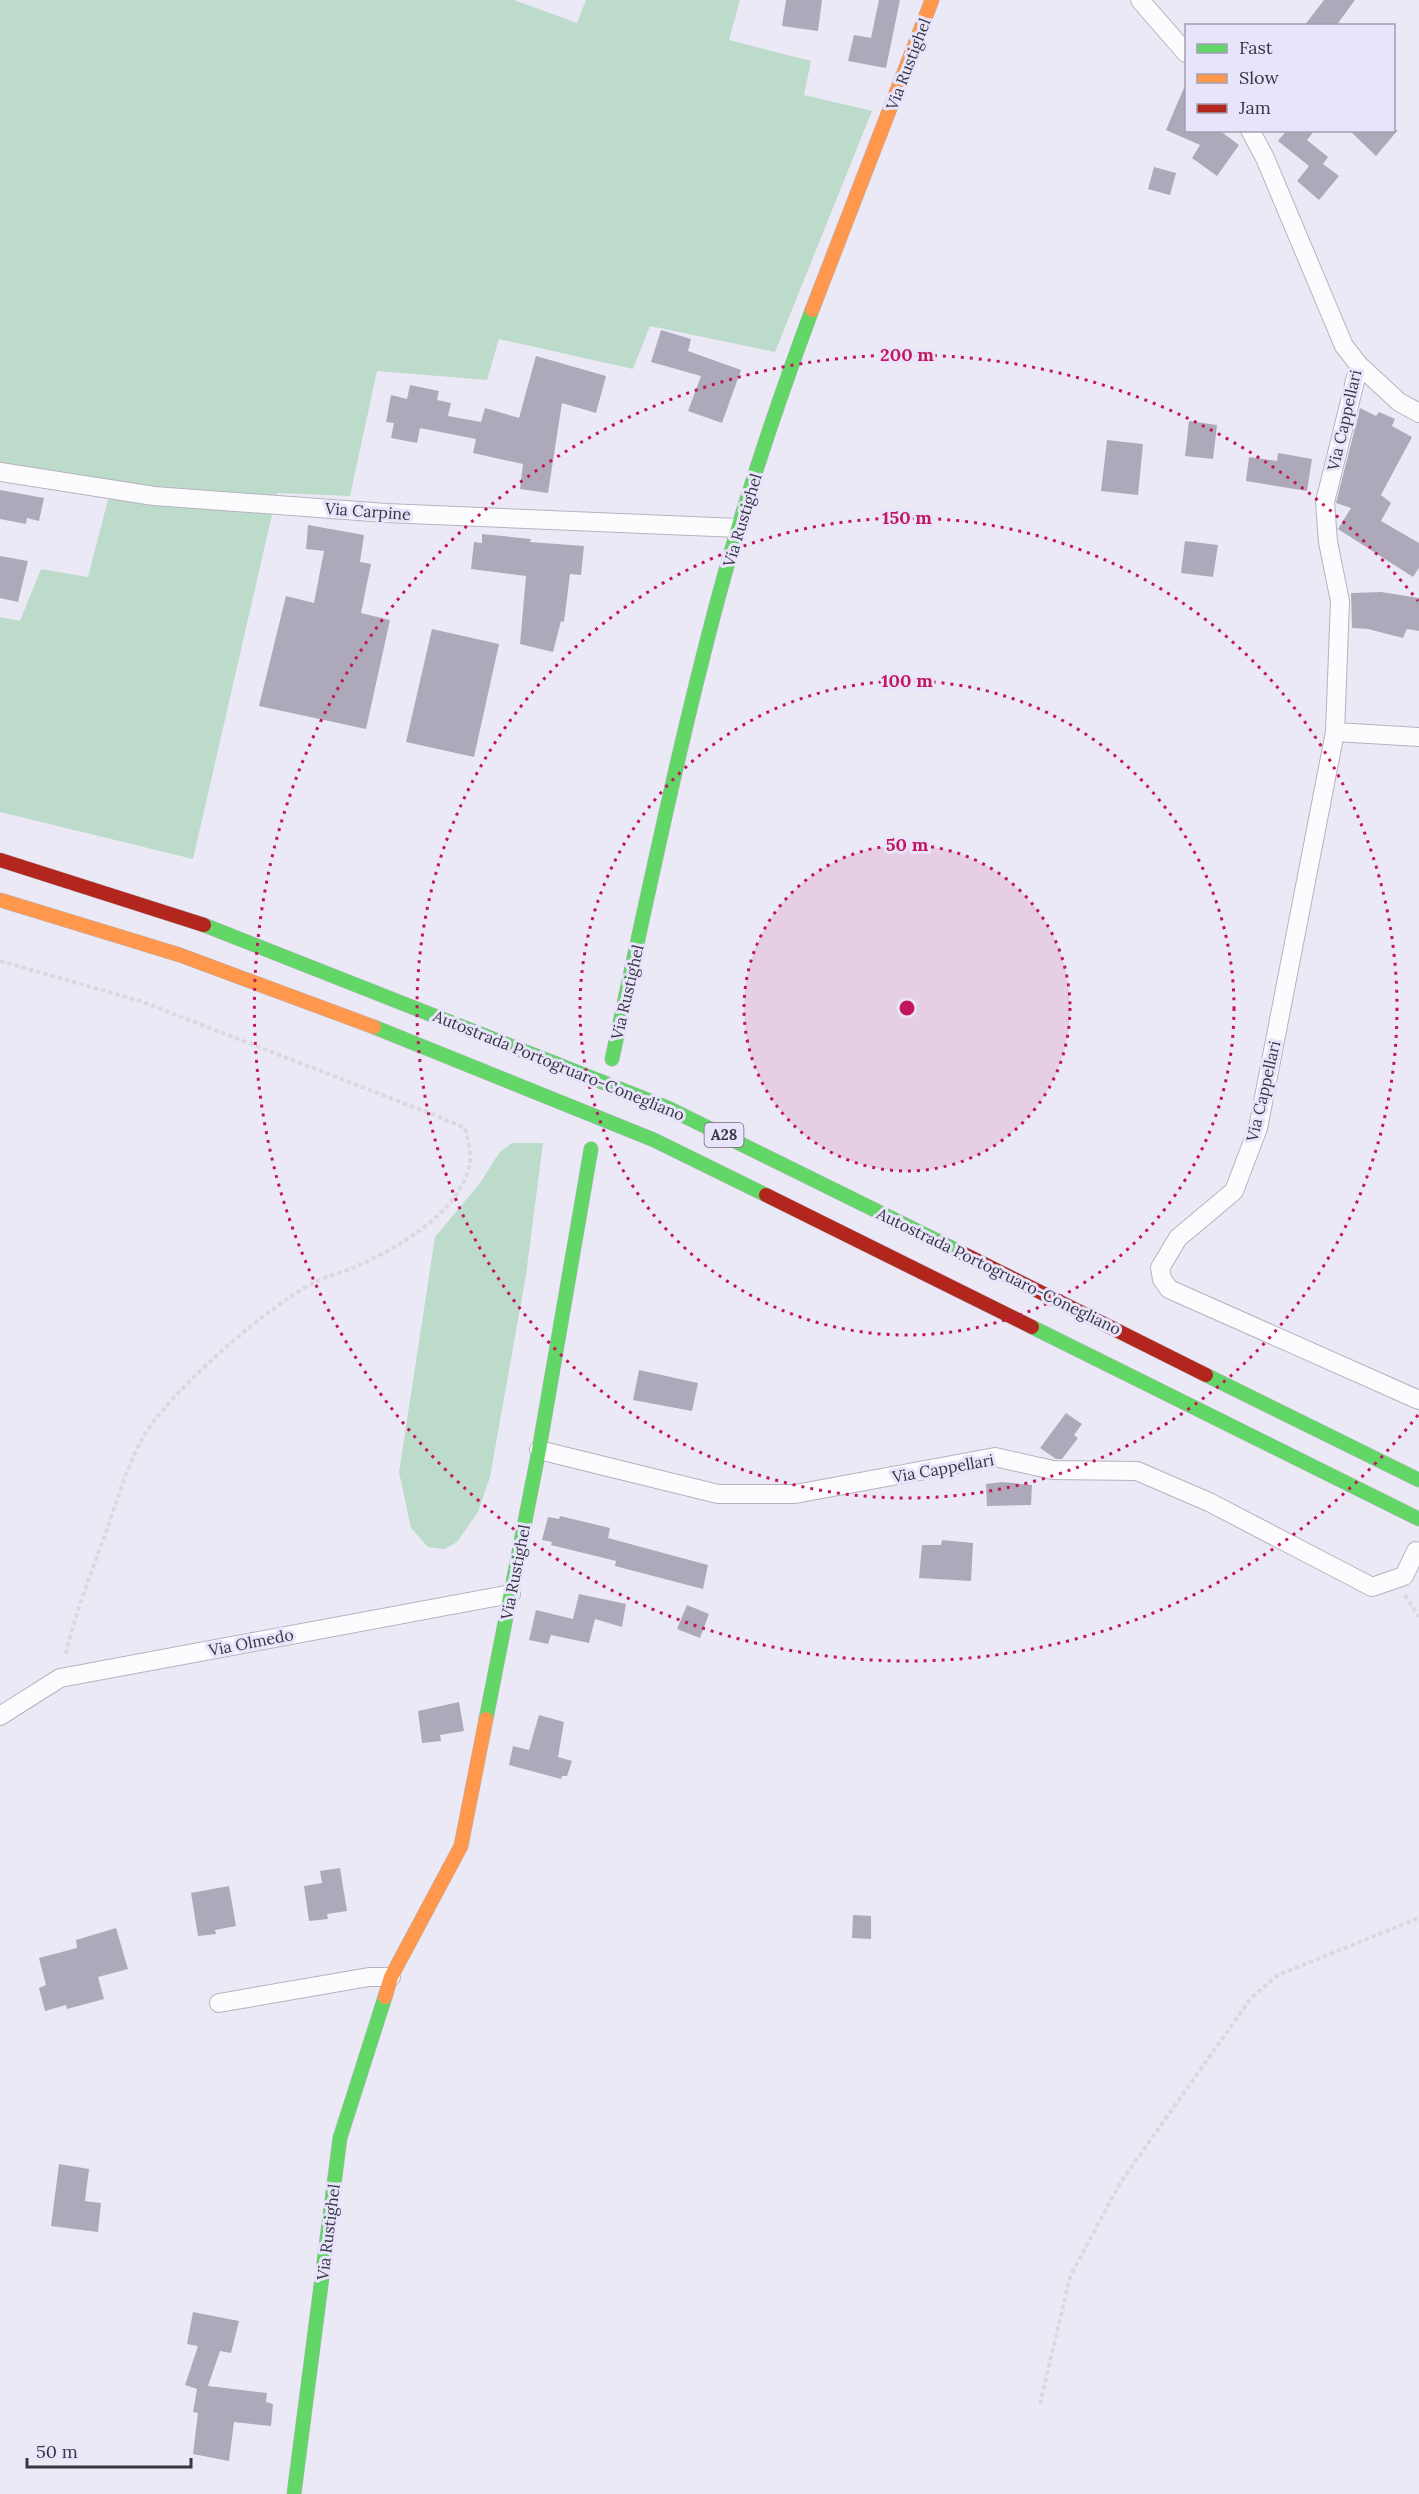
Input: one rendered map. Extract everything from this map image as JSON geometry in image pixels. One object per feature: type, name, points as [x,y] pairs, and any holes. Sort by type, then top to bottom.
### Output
[{"type":"main road","name":"Via Rustighel","points":[[612,1059],[692,703],[738,528],[812,308],[932,0]]},
{"type":"main road","name":"Autostrada Portogruaro-Conegliano","points":[[0,860],[189,919],[668,1108],[1419,1480]]},
{"type":"main road","name":"Autostrada Portogruaro-Conegliano","points":[[0,900],[180,955],[380,1029],[654,1140],[1419,1519]]},
{"type":"main road","name":"Via Rustighel","points":[[294,2494],[340,2138],[391,1977],[461,1846],[539,1450],[591,1149]]},
{"type":"street","points":[[1140,0],[1185,52]]},
{"type":"street","name":"Via Cappellari","points":[[1251,132],[1265,158],[1344,345],[1359,365],[1325,502],[1328,542],[1340,601],[1335,732],[1258,1128],[1234,1191],[1178,1238],[1160,1268],[1162,1279],[1169,1289],[1419,1400]]},
{"type":"street","points":[[1359,365],[1399,402],[1419,413]]},
{"type":"street","name":"Via Carpine","points":[[0,472],[154,496],[386,513],[738,528]]},
{"type":"street","points":[[1335,732],[1419,737]]},
{"type":"street","name":"Via Cappellari","points":[[539,1450],[718,1494],[795,1494],[995,1457],[1053,1470],[1137,1471],[1209,1502],[1372,1587],[1404,1576],[1416,1551]]},
{"type":"street","name":"Via Olmedo","points":[[0,1716],[60,1678],[511,1594]]},
{"type":"street","points":[[219,2003],[369,1977],[391,1977]]},
{"type":"path","points":[[0,961],[140,1001],[465,1128],[471,1163],[455,1196],[422,1229],[400,1246],[313,1283],[256,1323],[194,1379],[157,1417],[138,1447],[121,1491],[72,1627],[60,1678]]},
{"type":"path","points":[[1040,2404],[1071,2277],[1120,2183],[1251,1998],[1278,1975],[1419,1918]]},
{"type":"green space","points":[[0,0],[514,0],[577,23],[586,0],[740,0],[729,40],[811,61],[804,95],[872,111],[775,352],[650,326],[633,369],[499,339],[487,380],[377,371],[350,496],[277,493],[193,859],[0,812],[0,617],[20,621],[41,569],[88,577],[113,480],[0,463]]},
{"type":"green space","points":[[512,1143],[543,1143],[526,1275],[490,1477],[478,1512],[457,1542],[445,1549],[428,1547],[411,1528],[399,1472],[435,1237],[480,1183],[499,1153]]},
{"type":"building","points":[[786,0],[822,0],[818,31],[782,26]]},
{"type":"building","points":[[879,0],[900,0],[886,68],[848,61],[854,35],[871,38]]},
{"type":"building","points":[[1324,0],[1355,0],[1337,24],[1306,24]]},
{"type":"building","points":[[1185,85],[1185,132],[1222,132],[1239,145],[1217,176],[1192,158],[1200,145],[1166,130]]},
{"type":"building","points":[[1398,130],[1376,156],[1351,132],[1395,132]]},
{"type":"building","points":[[1285,132],[1313,132],[1307,140],[1328,157],[1323,164],[1339,176],[1319,200],[1297,181],[1309,166],[1278,141]]},
{"type":"building","points":[[1154,167],[1176,173],[1170,195],[1148,189]]},
{"type":"building","points":[[661,330],[691,339],[688,351],[741,370],[722,423],[688,411],[701,376],[651,362]]},
{"type":"building","points":[[536,356],[606,376],[596,413],[562,403],[548,493],[520,489],[523,464],[473,453],[476,439],[420,428],[417,443],[391,438],[394,423],[386,422],[391,395],[407,399],[410,385],[439,391],[437,400],[451,403],[448,416],[481,422],[485,408],[519,418]]},
{"type":"building","points":[[1360,408],[1376,416],[1379,412],[1395,419],[1392,426],[1412,437],[1381,495],[1391,503],[1381,521],[1419,543],[1419,568],[1413,577],[1338,529],[1351,508],[1336,503]]},
{"type":"building","points":[[1189,421],[1217,425],[1213,459],[1185,456]]},
{"type":"building","points":[[1107,440],[1143,444],[1138,495],[1101,491]]},
{"type":"building","points":[[1278,453],[1312,459],[1307,491],[1246,481],[1249,457],[1277,461]]},
{"type":"building","points":[[0,490],[44,498],[39,521],[27,518],[26,524],[0,519]]},
{"type":"building","points":[[308,525],[364,535],[360,562],[371,564],[361,613],[390,620],[366,729],[259,706],[286,596],[314,603],[324,551],[306,549]]},
{"type":"building","points":[[482,534],[531,539],[530,542],[584,546],[581,575],[570,574],[564,622],[561,621],[553,652],[520,644],[526,576],[471,569],[474,542],[482,543]]},
{"type":"building","points":[[1185,541],[1218,545],[1213,577],[1181,573]]},
{"type":"building","points":[[0,556],[28,561],[18,602],[0,598]]},
{"type":"building","points":[[1381,592],[1419,598],[1419,631],[1407,629],[1403,638],[1368,629],[1352,628],[1351,593]]},
{"type":"building","points":[[432,629],[499,644],[474,757],[406,742]]},
{"type":"building","points":[[639,1370],[698,1383],[692,1411],[633,1400]]},
{"type":"building","points":[[1066,1413],[1082,1424],[1074,1435],[1078,1438],[1062,1459],[1056,1459],[1040,1448]]},
{"type":"building","points":[[1002,1482],[1032,1485],[1031,1505],[987,1506],[986,1484]]},
{"type":"building","points":[[560,1516],[610,1528],[608,1538],[708,1565],[703,1589],[615,1566],[616,1561],[551,1545],[552,1542],[542,1540],[548,1517],[559,1519]]},
{"type":"building","points":[[942,1540],[973,1543],[971,1581],[919,1578],[922,1545],[941,1545]]},
{"type":"building","points":[[579,1594],[626,1604],[622,1627],[595,1619],[589,1643],[551,1635],[548,1644],[529,1640],[536,1610],[573,1619]]},
{"type":"building","points":[[687,1605],[709,1614],[700,1638],[677,1629]]},
{"type":"building","points":[[459,1702],[464,1731],[440,1735],[441,1741],[422,1743],[418,1711]]},
{"type":"building","points":[[539,1715],[564,1722],[558,1757],[572,1761],[567,1776],[562,1776],[561,1779],[509,1765],[513,1746],[529,1750]]},
{"type":"building","points":[[340,1868],[347,1911],[327,1914],[328,1919],[309,1921],[304,1886],[322,1883],[320,1871]]},
{"type":"building","points":[[229,1886],[236,1926],[215,1930],[216,1934],[198,1936],[191,1893]]},
{"type":"building","points":[[853,1915],[871,1916],[871,1939],[852,1938]]},
{"type":"building","points":[[116,1928],[128,1969],[98,1977],[104,1999],[67,2009],[66,2005],[45,2011],[39,1988],[46,1985],[39,1958],[77,1948],[76,1940]]},
{"type":"building","points":[[59,2164],[89,2169],[85,2201],[101,2203],[98,2232],[51,2226]]},
{"type":"building","points":[[193,2312],[239,2321],[231,2353],[220,2351],[208,2386],[267,2393],[266,2402],[273,2404],[271,2426],[234,2422],[229,2461],[193,2454],[198,2413],[193,2412],[197,2389],[185,2385],[198,2346],[187,2344]]},
{"type":"traffic: fast","points":[[612,1059],[676,768],[719,595],[762,452],[812,310]]},
{"type":"traffic: fast","points":[[204,925],[668,1108],[964,1254]]},
{"type":"traffic: fast","points":[[374,1027],[654,1140],[766,1195]]},
{"type":"traffic: fast","points":[[486,1719],[539,1450],[591,1149]]},
{"type":"traffic: fast","points":[[1032,1327],[1419,1519]]},
{"type":"traffic: fast","points":[[1206,1375],[1419,1480]]},
{"type":"traffic: fast","points":[[294,2494],[340,2138],[385,1997]]},
{"type":"traffic: slow","points":[[812,310],[932,0]]},
{"type":"traffic: slow","points":[[0,900],[180,955],[374,1027]]},
{"type":"traffic: slow","points":[[385,1997],[391,1977],[461,1846],[486,1719]]},
{"type":"traffic: jam","points":[[0,860],[204,925]]},
{"type":"traffic: jam","points":[[766,1195],[1032,1327]]},
{"type":"traffic: jam","points":[[964,1254],[1206,1375]]}]
